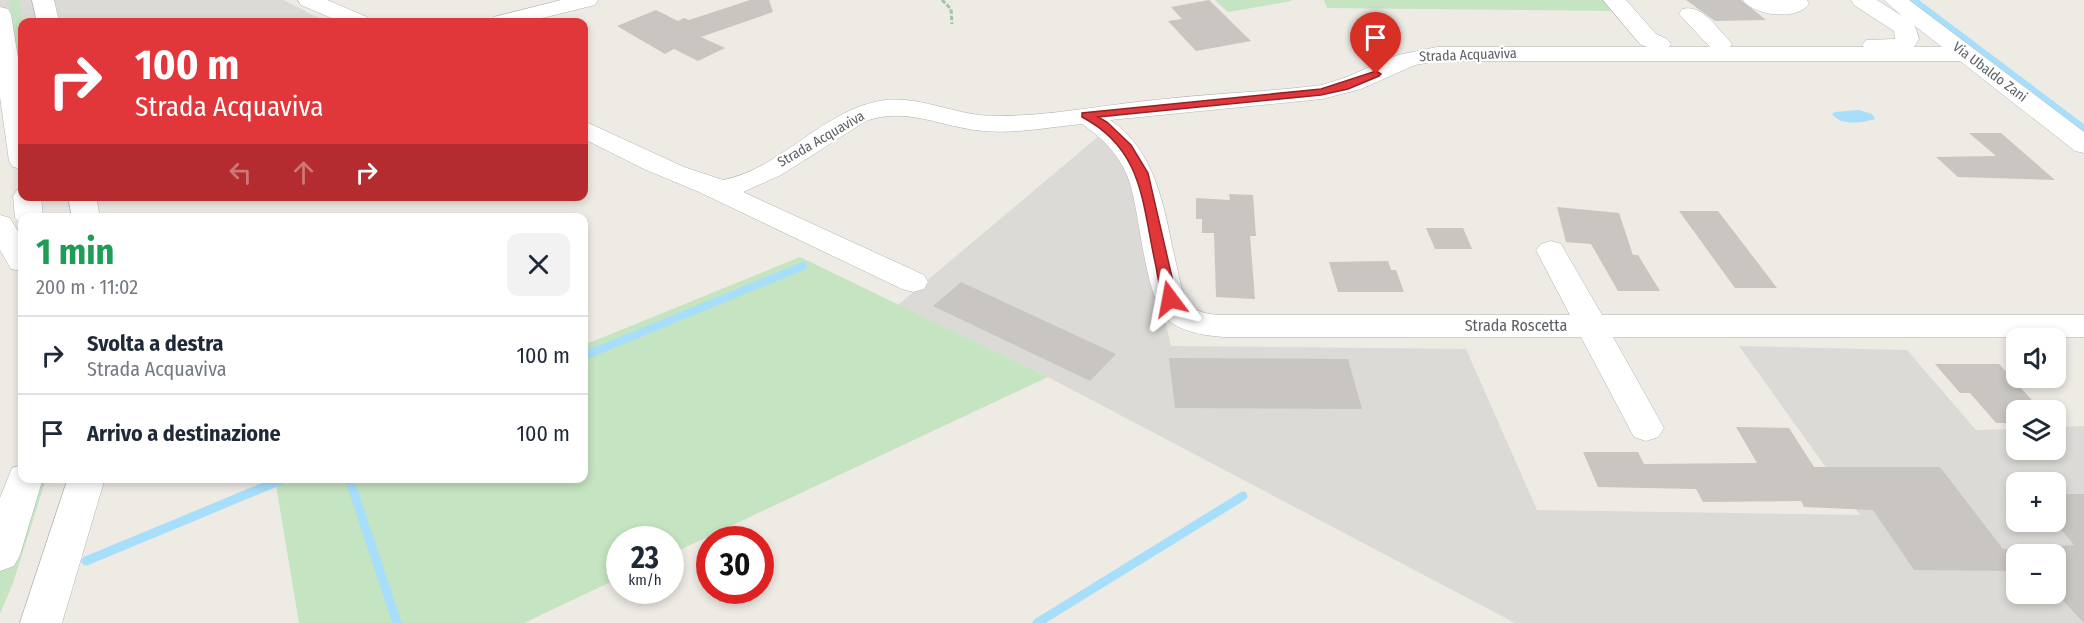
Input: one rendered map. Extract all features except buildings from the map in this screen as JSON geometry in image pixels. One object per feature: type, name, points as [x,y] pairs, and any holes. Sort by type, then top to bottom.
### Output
[{"type":"street","points":[[43,0],[47,18]]},
{"type":"street","points":[[309,0],[350,18]]},
{"type":"street","points":[[517,18],[587,0]]},
{"type":"street","points":[[1614,0],[1648,39],[1663,49],[1720,44],[1903,46],[1907,39],[1905,28],[1862,0]]},
{"type":"street","points":[[1754,0],[1790,9],[1798,4],[1796,0]]},
{"type":"street","name":"Via Ubaldo Zani","points":[[1895,0],[2084,145]]},
{"type":"street","points":[[0,14],[3,69],[18,142]]},
{"type":"street","points":[[1690,14],[1720,44]]},
{"type":"street","name":"Strada Acquaviva","points":[[710,187],[729,188],[749,180],[857,116],[883,107],[907,107],[968,122],[997,124],[1321,92],[1361,81],[1401,60],[1427,55],[1663,49],[1966,54]]},
{"type":"street","name":"Strada Roscetta","points":[[1086,115],[1103,124],[1127,147],[1142,173],[1170,299],[1180,314],[1195,322],[1225,326],[2084,326]]},
{"type":"street","points":[[588,131],[913,282]]},
{"type":"street","points":[[0,225],[18,255]]},
{"type":"street","points":[[1551,250],[1646,428]]},
{"type":"street","points":[[0,555],[23,483]]},
{"type":"street","points":[[41,623],[85,483]]},
{"type":"path","points":[[942,0],[951,9],[952,24]]},
{"type":"shaded area","points":[[0,0],[283,0],[319,18],[18,18],[18,30],[0,65]]},
{"type":"shaded area","points":[[1100,135],[1126,155],[1171,346],[1466,349],[1537,510],[1860,515],[1739,346],[1907,350],[1976,430],[2006,429],[2006,460],[2066,460],[2066,427],[2084,426],[2084,623],[1515,623],[1048,377],[898,305]]},
{"type":"green space","points":[[9,0],[19,0],[22,18],[18,18],[18,66]]},
{"type":"green space","points":[[1215,0],[1291,0],[1292,1],[1228,12]]},
{"type":"green space","points":[[1324,0],[1604,0],[1613,11],[1327,8]]},
{"type":"green space","points":[[800,257],[1048,377],[731,526],[696,526],[696,542],[684,548],[684,526],[606,526],[606,584],[524,623],[299,623],[276,483],[588,483],[588,343]]},
{"type":"green space","points":[[30,483],[45,483],[13,583],[0,614],[0,571]]},
{"type":"water","points":[[1859,110],[1872,114],[1875,119],[1846,122],[1832,114],[1835,112]]},
{"type":"waterway","points":[[1914,0],[2084,128]]},
{"type":"waterway","points":[[588,354],[803,266]]},
{"type":"waterway","points":[[86,561],[274,483]]},
{"type":"waterway","points":[[351,483],[397,623]]},
{"type":"waterway","points":[[1037,623],[1243,496]]},
{"type":"route","points":[[1170,299],[1142,173],[1127,147],[1113,132],[1086,115],[1321,92],[1344,87],[1376,74]]}]
